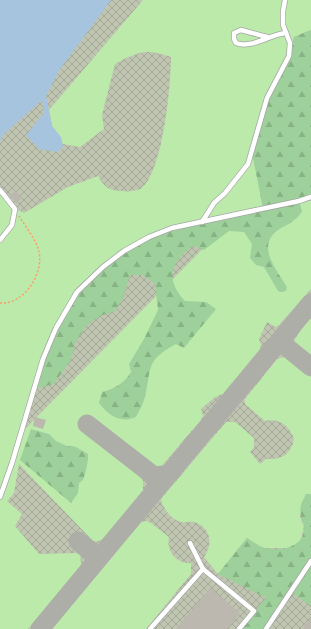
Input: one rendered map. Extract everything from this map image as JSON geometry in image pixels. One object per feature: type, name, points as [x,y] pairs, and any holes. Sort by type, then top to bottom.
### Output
[{"type":"lane","points":[[202,222],[214,203],[248,164],[267,98],[289,56],[290,43],[283,18],[285,0]]},
{"type":"lane","points":[[267,37],[241,30],[234,33],[236,44],[243,46],[276,34],[286,33]]},
{"type":"lane","points":[[0,190],[15,209],[12,225],[0,240]]},
{"type":"lane","points":[[0,497],[43,359],[56,328],[77,292],[103,267],[124,251],[172,228],[311,197]]},
{"type":"lane","points":[[190,543],[203,569],[254,611],[239,629]]},
{"type":"lane","points":[[266,629],[311,561]]},
{"type":"lane","points":[[150,629],[203,569]]},
{"type":"path","points":[[0,302],[8,304],[22,296],[33,282],[39,265],[38,248],[15,209]]},
{"type":"shaded area","points":[[0,0],[311,0],[311,629],[0,629]]},
{"type":"green space","points":[[143,0],[311,0],[311,30],[294,37],[289,56],[252,153],[260,190],[311,138],[311,289],[279,325],[276,327],[267,322],[259,339],[261,345],[260,349],[223,394],[215,397],[201,409],[203,416],[200,421],[160,468],[152,466],[97,423],[143,481],[143,492],[103,539],[93,541],[19,464],[14,493],[7,501],[22,514],[15,526],[39,554],[76,553],[80,554],[81,563],[80,567],[28,629],[0,629],[0,190],[11,206],[24,213],[68,187],[98,176],[105,186],[114,190],[129,191],[140,189],[148,181],[155,167],[160,148],[167,107],[171,57],[148,52],[136,54],[115,64],[102,115],[104,129],[80,147],[63,144],[52,126],[49,110]],"holes":[[[235,216],[22,432],[56,328],[172,228]]]},
{"type":"green space","points":[[311,30],[311,197],[299,201],[302,211],[293,221],[273,234],[269,241],[268,249],[273,265],[287,287],[286,291],[278,291],[264,267],[256,265],[250,258],[252,244],[244,232],[229,231],[204,250],[193,246],[179,258],[175,265],[173,279],[175,286],[185,301],[206,302],[216,309],[184,348],[176,344],[154,360],[144,400],[136,417],[130,419],[120,419],[111,415],[99,403],[102,392],[119,385],[131,372],[129,364],[144,339],[158,310],[155,284],[143,275],[130,275],[123,298],[115,311],[100,316],[87,325],[75,343],[71,360],[54,384],[34,389],[56,328],[77,292],[124,251],[172,228],[263,209],[252,152],[267,98],[289,56],[294,37]]},
{"type":"green space","points":[[311,318],[311,363],[302,359],[296,354],[294,342],[301,330]]},
{"type":"green space","points":[[287,356],[293,358],[311,373],[311,494],[306,494],[300,517],[304,526],[301,540],[292,548],[262,548],[247,538],[218,574],[204,557],[209,547],[208,533],[205,529],[195,522],[181,522],[174,519],[165,510],[161,499],[226,422],[235,422],[254,438],[254,447],[250,452],[260,464],[266,459],[276,459],[288,453],[294,439],[286,426],[275,421],[265,421],[245,404],[245,399],[277,359]]},
{"type":"green space","points":[[31,429],[49,434],[56,441],[67,446],[76,447],[88,454],[84,478],[79,483],[78,493],[71,503],[20,460]]},
{"type":"green space","points":[[306,494],[311,494],[311,606],[291,592],[266,629],[239,629],[266,598],[218,574],[247,538],[259,546],[271,549],[290,547],[298,542],[304,531],[300,508]]},
{"type":"green space","points":[[146,521],[151,523],[169,537],[169,548],[171,552],[177,559],[186,563],[191,563],[191,574],[146,629],[52,629],[141,522]]},
{"type":"water","points":[[0,0],[111,0],[60,69],[46,96],[52,126],[61,137],[63,147],[57,152],[39,149],[26,135],[44,113],[42,100],[2,136],[0,142]]},
{"type":"building","points":[[16,191],[22,198],[16,203],[10,195]]},
{"type":"building","points":[[35,417],[46,420],[43,429],[33,426]]},
{"type":"building","points":[[210,588],[240,613],[227,629],[176,629]]},
{"type":"building","points":[[311,617],[311,629],[303,629]]},
{"type":"taxiway","points":[[40,629],[311,303]]},
{"type":"taxiway","points":[[283,341],[284,345],[311,367]]},
{"type":"taxiway","points":[[87,424],[154,476],[164,475]]},
{"type":"taxiway","points":[[78,541],[93,554],[94,558]]}]
